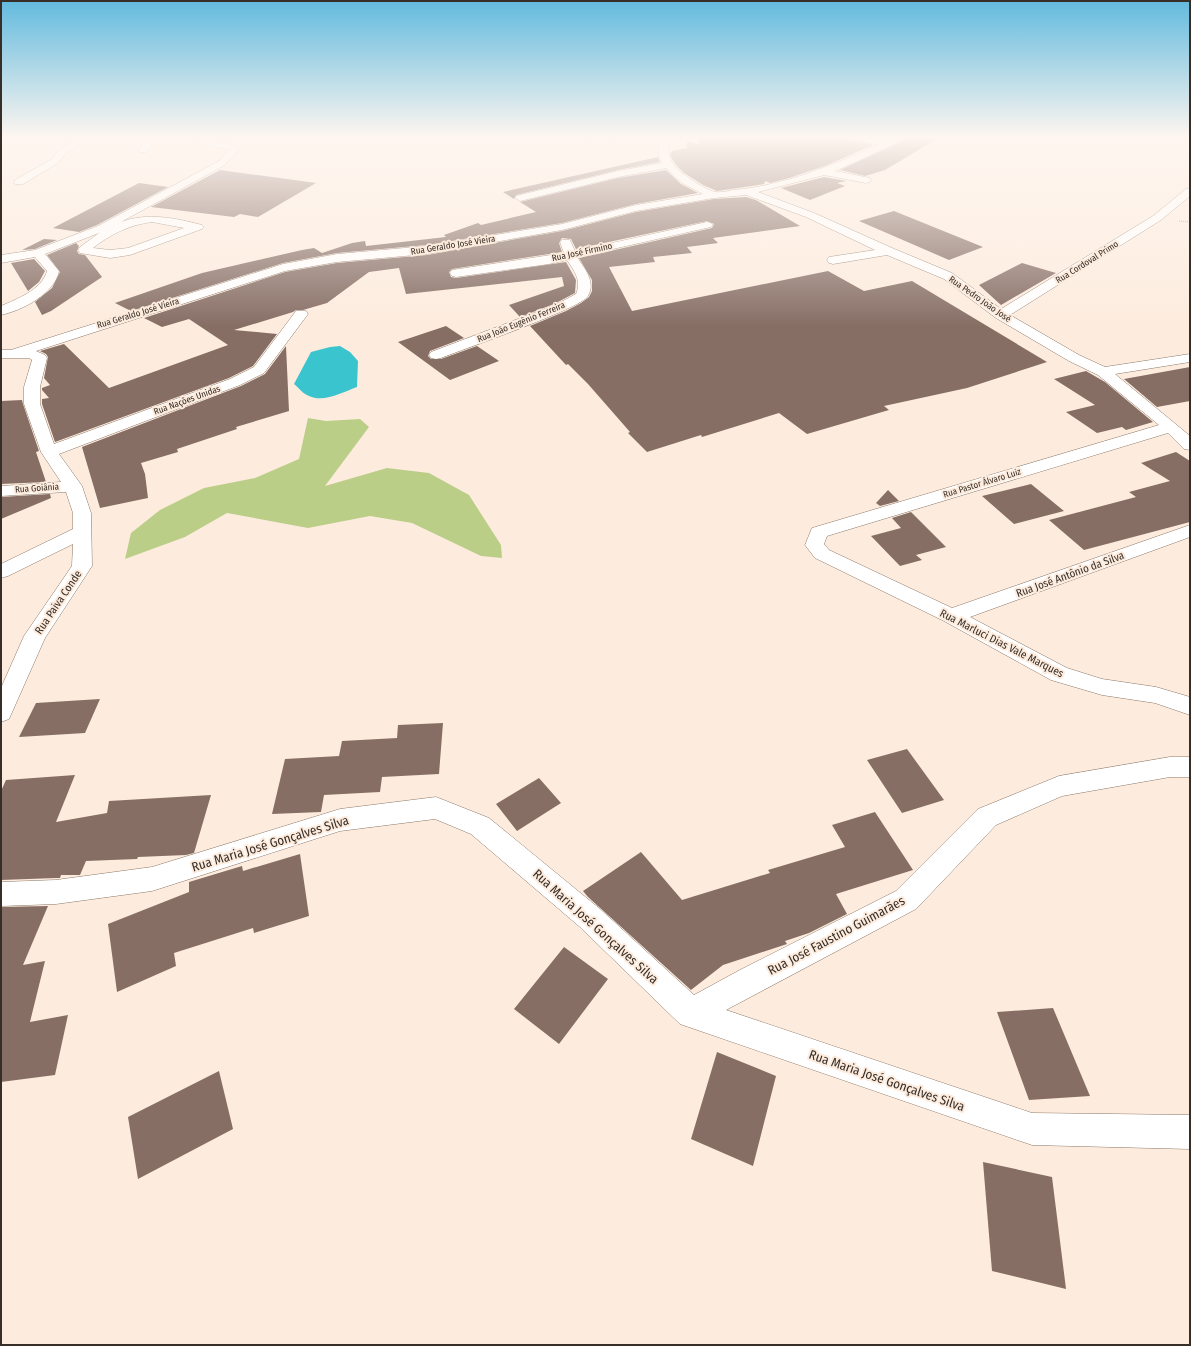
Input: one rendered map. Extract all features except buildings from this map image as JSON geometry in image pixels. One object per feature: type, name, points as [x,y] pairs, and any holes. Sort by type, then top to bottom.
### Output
[{"type":"street","points":[[1,259],[38,253],[102,228],[154,200]]},
{"type":"street","name":"Rua Geraldo José Vieira","points":[[5,357],[74,333],[283,268],[337,258],[427,250],[562,227],[636,208],[686,200]]},
{"type":"street","name":"Rua José Firmino","points":[[456,273],[570,256],[705,221],[692,200]]},
{"type":"street","name":"Rua Pedro João José","points":[[768,200],[810,215],[888,252],[924,264],[948,276],[1001,316],[1074,358],[1103,372],[1171,427],[1190,445]]},
{"type":"street","name":"Rua Cordoval Primo","points":[[1001,316],[1157,218],[1179,200]]},
{"type":"street","points":[[152,219],[198,227],[130,251],[110,254],[84,250],[89,244],[114,230],[136,220],[152,219]]},
{"type":"street","name":"Rua João Eugênio Ferreira","points":[[436,355],[560,308],[582,296],[585,288],[584,278],[570,256],[562,227]]},
{"type":"street","points":[[102,228],[138,232],[115,239],[112,242]]},
{"type":"street","points":[[146,233],[175,235]]},
{"type":"street","points":[[834,260],[888,252]]},
{"type":"street","points":[[1,311],[44,288],[53,277],[53,271],[38,253]]},
{"type":"street","name":"Rua Nações Unidas","points":[[49,452],[235,382],[259,370],[301,314]]},
{"type":"street","name":"Rua Paiva Conde","points":[[1,713],[35,636],[82,566],[82,513],[73,486],[49,452],[32,404],[32,387],[40,358],[32,354],[5,357]]},
{"type":"street","points":[[1103,372],[1190,358]]},
{"type":"street","name":"Rua Pastor Álvaro Luiz","points":[[822,554],[814,544],[818,532],[1171,427]]},
{"type":"street","name":"Rua Goiânia","points":[[1,491],[73,486]]},
{"type":"street","name":"Rua José Antônio da Silva","points":[[951,616],[1190,531]]},
{"type":"street","points":[[1,572],[82,532]]},
{"type":"street","name":"Rua Marluci Dias Vale Marques","points":[[822,554],[951,616],[1059,674],[1102,687],[1156,695],[1190,706]]},
{"type":"street","name":"Rua José Faustino Guimarães","points":[[691,1013],[750,980],[906,900],[987,817],[1059,786],[1170,767],[1190,767]]},
{"type":"street","name":"Rua Maria José Gonçalves Silva","points":[[1,894],[56,892],[152,879],[340,820],[436,808],[480,826],[590,918],[691,1013],[1032,1129],[1190,1132]]},
{"type":"green space","points":[[308,418],[326,421],[360,419],[369,427],[325,486],[387,468],[429,473],[469,495],[501,545],[502,558],[481,556],[412,523],[370,516],[308,528],[227,513],[185,537],[125,559],[131,533],[160,510],[204,488],[255,478],[299,459]]},
{"type":"water","points":[[340,346],[350,352],[358,361],[357,387],[327,398],[315,398],[307,395],[294,384],[311,352]]}]
